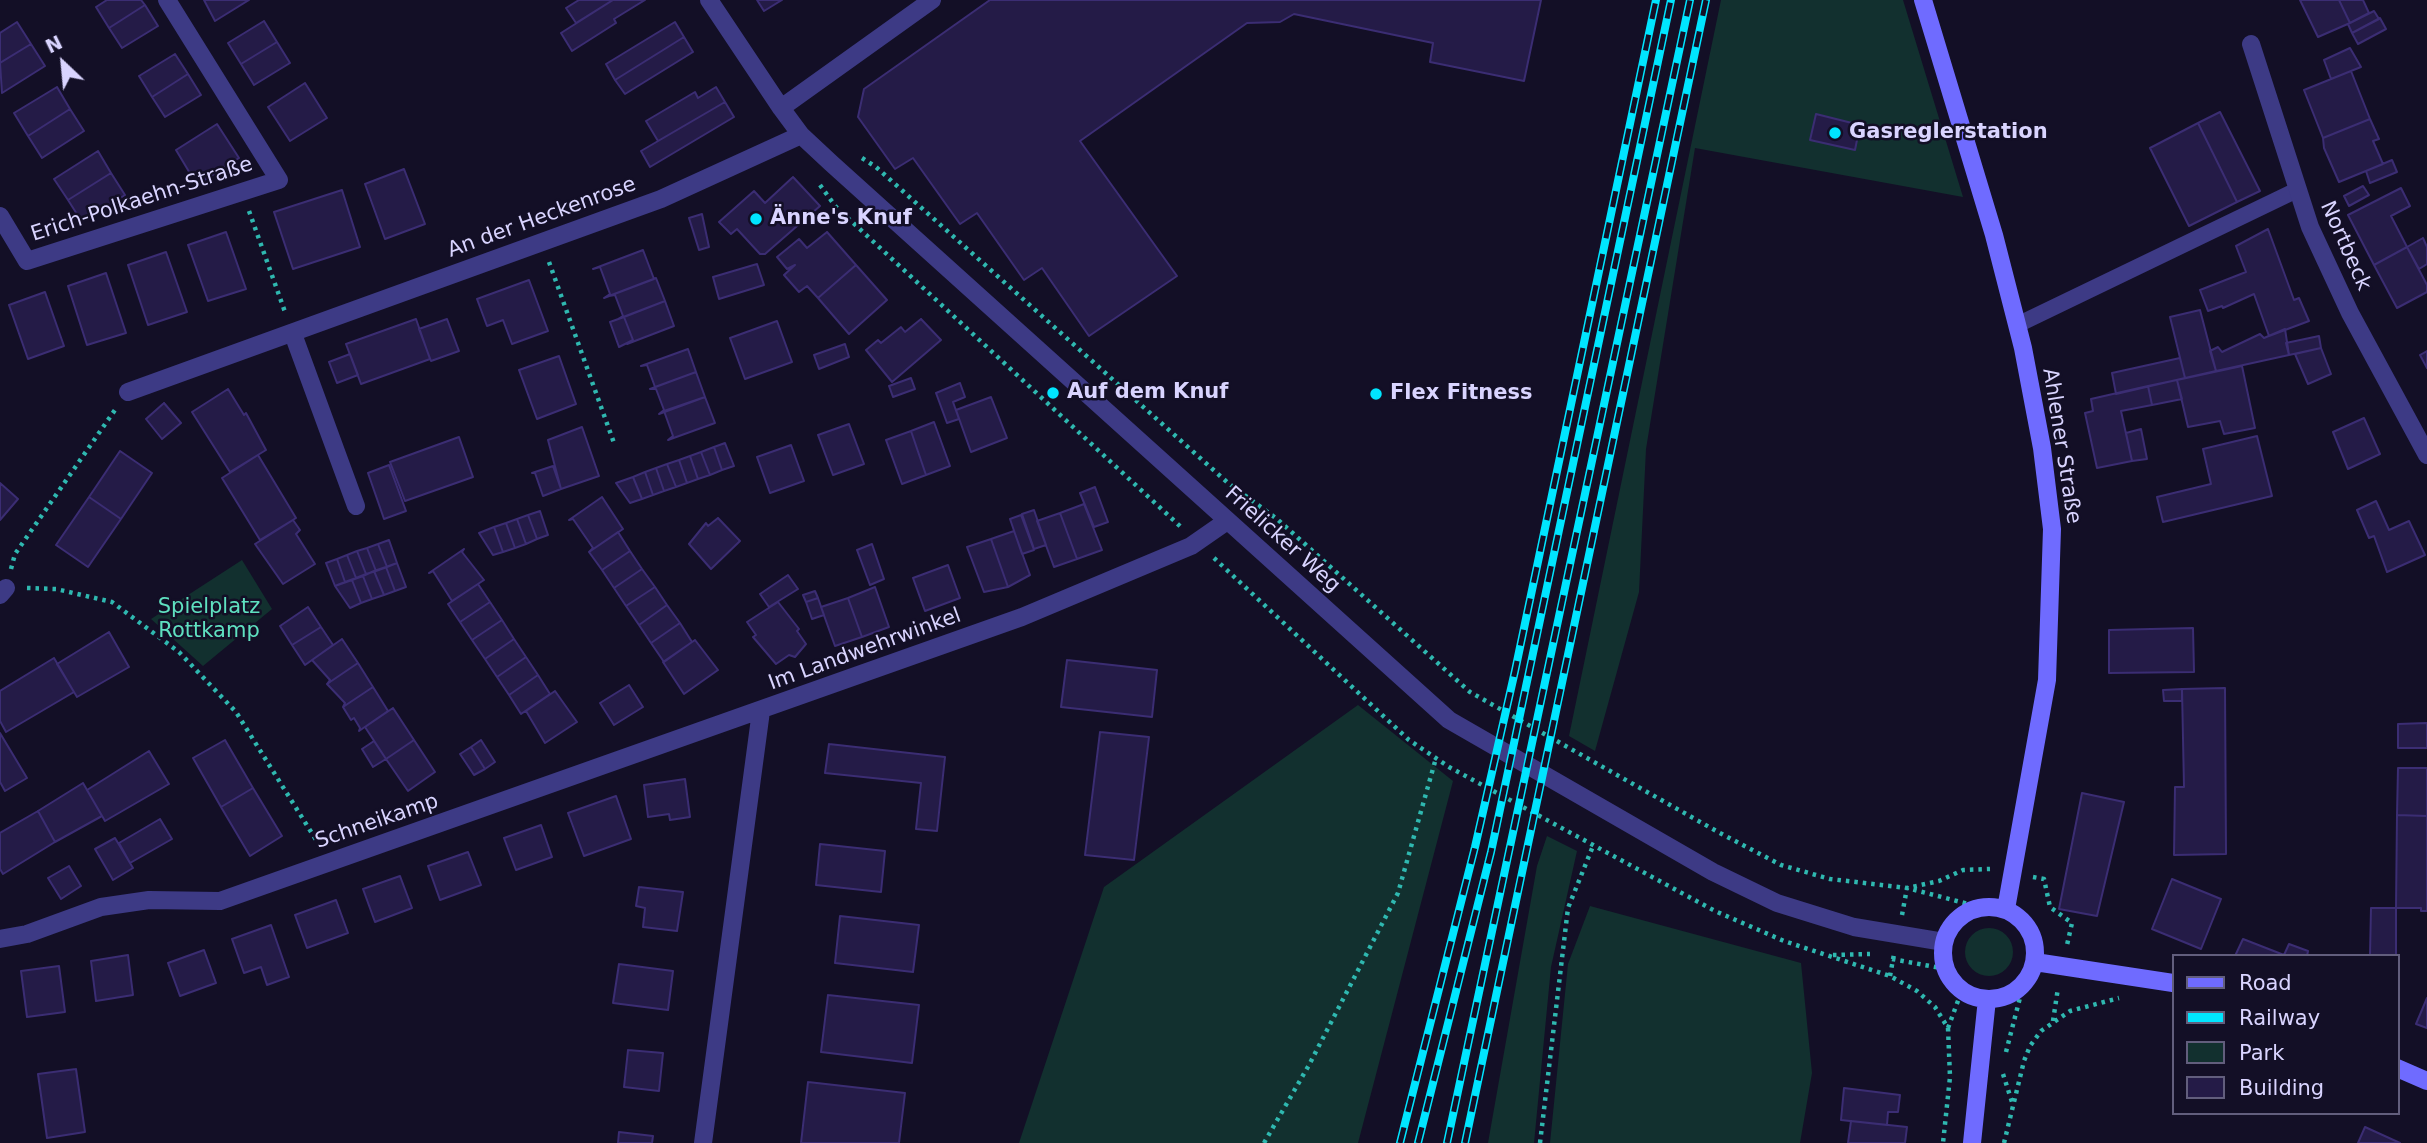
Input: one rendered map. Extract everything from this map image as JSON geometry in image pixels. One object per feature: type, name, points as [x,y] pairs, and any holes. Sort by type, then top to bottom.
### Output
[{"type":"main road","name":"Ahlener Straße","points":[[1923,0],[1994,234],[2017,325],[2042,448],[2052,529],[2052,612],[2048,680],[2006,909]]},
{"type":"main road","points":[[1980,907],[2006,909],[2017,915],[2033,936],[2035,962],[2023,986],[2000,998],[1987,999],[1962,990],[1946,969],[1944,943],[1957,920],[1980,907]]},
{"type":"main road","points":[[2035,962],[2172,983]]},
{"type":"main road","points":[[1972,1143],[1987,999]]},
{"type":"main road","points":[[2399,1069],[2427,1081]]},
{"type":"street","name":"Erich-Polkaehn-Straße","points":[[0,216],[27,261],[243,194],[279,180],[167,0]]},
{"type":"street","name":"Frielicker Weg","points":[[709,0],[802,135],[1449,720],[1713,872],[1777,903],[1854,927],[1944,943]]},
{"type":"street","points":[[781,108],[932,0]]},
{"type":"street","name":"Nortbeck","points":[[2251,44],[2310,228],[2350,313],[2427,455]]},
{"type":"street","name":"An der Heckenrose","points":[[128,392],[661,199],[802,135]]},
{"type":"street","points":[[293,334],[356,506]]},
{"type":"street","name":"Im Landwehrwinkel","points":[[703,1143],[761,711],[1022,617],[1197,542],[1227,521]]},
{"type":"street","name":"Schneikamp","points":[[0,939],[27,934],[101,907],[149,900],[220,901],[629,754],[761,711]]},
{"type":"lane","points":[[2017,325],[2297,190]]},
{"type":"path","points":[[857,155],[876,167],[1227,483],[1278,519],[1471,692],[1717,832],[1781,865],[1830,878],[1907,888],[1980,907]]},
{"type":"path","points":[[816,180],[836,207],[1197,542]]},
{"type":"path","points":[[243,194],[293,334]]},
{"type":"path","points":[[541,242],[614,443]]},
{"type":"path","points":[[128,392],[15,554],[3,591],[56,589],[112,602],[179,652],[236,712],[330,863]]},
{"type":"path","points":[[1264,1143],[1310,1065],[1398,893],[1436,758]]},
{"type":"path","points":[[1540,1143],[1568,908],[1593,846]]},
{"type":"path","points":[[1829,956],[1868,954],[1946,969]]},
{"type":"path","points":[[1889,976],[1917,991],[1935,1007],[1948,1028]]},
{"type":"path","points":[[2004,1143],[2012,1103],[2030,1046],[2041,1031],[2070,1010],[2111,1003],[2154,980]]},
{"type":"path","points":[[2005,1058],[2023,986]]},
{"type":"path","points":[[1943,1143],[1950,1077],[1948,1028],[1962,990]]},
{"type":"path","points":[[2001,1069],[2012,1103]]},
{"type":"green space","points":[[1721,0],[1903,0],[1963,197],[1695,148],[1646,449],[1639,592],[1595,751],[1569,736]]},
{"type":"green space","name":"Spielplatz Rottkamp","points":[[242,560],[272,609],[203,666],[151,619]]},
{"type":"green space","points":[[1358,705],[1453,781],[1358,1143],[1019,1143],[1104,887]]},
{"type":"green space","points":[[1547,836],[1577,851],[1551,967],[1534,1143],[1488,1143],[1537,866]]},
{"type":"green space","points":[[1590,906],[1801,963],[1812,1073],[1800,1143],[1550,1143],[1568,964]]},
{"type":"green space","points":[[1989,928],[2006,935],[2013,952],[2006,969],[1989,976],[1972,969],[1965,952],[1972,935]]},
{"type":"building","points":[[107,0],[141,0],[145,5],[109,28],[96,7]]},
{"type":"building","points":[[204,0],[249,0],[215,21]]},
{"type":"building","points":[[579,0],[613,0],[576,23],[566,8]]},
{"type":"building","points":[[613,0],[645,0],[614,19],[616,23],[572,51],[561,33]]},
{"type":"building","points":[[757,0],[782,0],[764,11]]},
{"type":"building","points":[[990,0],[1541,0],[1524,81],[1430,62],[1433,43],[1294,14],[1280,22],[1247,23],[1080,141],[1177,276],[1089,336],[1042,268],[1024,280],[977,213],[960,224],[913,158],[895,169],[858,117],[864,89]]},
{"type":"building","points":[[2300,0],[2339,0],[2350,23],[2318,37]]},
{"type":"building","points":[[2339,0],[2363,0],[2369,13],[2350,23]]},
{"type":"building","points":[[145,5],[158,26],[122,48],[109,28]]},
{"type":"building","points":[[2374,11],[2379,19],[2352,33],[2348,24]]},
{"type":"building","points":[[2380,18],[2386,29],[2358,44],[2352,33]]},
{"type":"building","points":[[264,21],[277,42],[241,64],[228,43]]},
{"type":"building","points":[[17,22],[31,44],[0,63],[0,33]]},
{"type":"building","points":[[675,22],[684,37],[615,80],[606,64]]},
{"type":"building","points":[[684,37],[693,52],[625,94],[615,80]]},
{"type":"building","points":[[277,42],[290,63],[254,85],[241,64]]},
{"type":"building","points":[[31,44],[45,66],[2,93],[0,63]]},
{"type":"building","points":[[2350,48],[2361,67],[2331,79],[2324,60]]},
{"type":"building","points":[[175,54],[188,74],[152,97],[139,76]]},
{"type":"building","points":[[2351,71],[2370,119],[2323,138],[2304,90]]},
{"type":"building","points":[[188,74],[201,95],[165,117],[152,97]]},
{"type":"building","points":[[305,83],[327,118],[290,141],[268,107]]},
{"type":"building","points":[[57,87],[70,109],[28,136],[14,113]]},
{"type":"building","points":[[716,87],[725,102],[658,141],[646,121],[695,92],[698,98]]},
{"type":"building","points":[[725,102],[734,117],[650,167],[641,151]]},
{"type":"building","points":[[70,109],[84,131],[42,158],[28,136]]},
{"type":"building","points":[[2220,112],[2260,191],[2237,202],[2198,123]]},
{"type":"building","name":"Gasreglerstation","points":[[1816,114],[1860,125],[1855,150],[1810,140]]},
{"type":"building","points":[[2370,119],[2379,139],[2373,141],[2383,164],[2339,182],[2324,148],[2323,138]]},
{"type":"building","points":[[2198,123],[2237,202],[2189,226],[2150,148]]},
{"type":"building","points":[[217,124],[239,158],[197,185],[176,150]]},
{"type":"building","points":[[98,151],[111,173],[68,200],[54,179]]},
{"type":"building","points":[[2392,160],[2397,172],[2370,183],[2366,171]]},
{"type":"building","points":[[404,169],[425,224],[385,239],[365,184]]},
{"type":"building","points":[[111,173],[125,195],[82,222],[68,200]]},
{"type":"building","points":[[793,177],[820,206],[765,254],[760,254],[737,229],[731,234],[719,222],[754,191],[765,203]]},
{"type":"building","points":[[2363,186],[2369,195],[2349,206],[2344,196]]},
{"type":"building","points":[[2401,188],[2410,206],[2391,216],[2407,247],[2374,265],[2348,215]]},
{"type":"building","points":[[342,190],[360,247],[293,269],[274,212]]},
{"type":"building","points":[[702,214],[709,247],[699,250],[689,218]]},
{"type":"building","points":[[2268,229],[2294,300],[2299,298],[2309,321],[2269,336],[2254,294],[2223,308],[2222,306],[2208,311],[2200,290],[2246,272],[2236,246]]},
{"type":"building","points":[[226,232],[246,289],[208,301],[188,245]]},
{"type":"building","points":[[827,232],[856,265],[818,298],[807,286],[799,292],[784,275],[795,265],[787,269],[777,257],[799,239],[807,248]]},
{"type":"building","points":[[2423,238],[2427,247],[2427,264],[2419,269],[2407,247]]},
{"type":"building","points":[[2407,247],[2427,285],[2427,292],[2397,308],[2374,265]]},
{"type":"building","points":[[643,250],[654,279],[604,298],[610,294],[600,267],[593,269]]},
{"type":"building","points":[[166,252],[187,312],[148,325],[128,265]]},
{"type":"building","points":[[757,264],[764,285],[719,299],[713,277]]},
{"type":"building","points":[[856,265],[887,300],[849,334],[818,298]]},
{"type":"building","points":[[106,273],[126,333],[87,345],[68,286]]},
{"type":"building","points":[[656,278],[665,301],[618,319],[623,316],[615,295],[609,296]]},
{"type":"building","points":[[529,280],[548,331],[512,344],[503,320],[487,326],[477,299]]},
{"type":"building","points":[[45,292],[64,346],[28,359],[9,305]]},
{"type":"building","points":[[665,301],[674,326],[627,344],[633,340],[624,317]]},
{"type":"building","points":[[2200,310],[2216,371],[2185,378],[2170,317]]},
{"type":"building","points":[[624,317],[633,340],[619,347],[610,322]]},
{"type":"building","points":[[416,319],[430,359],[361,384],[346,344]]},
{"type":"building","points":[[447,319],[459,351],[431,361],[419,329]]},
{"type":"building","points":[[921,319],[941,340],[892,382],[866,350],[878,340],[881,343],[901,327],[905,332]]},
{"type":"building","points":[[777,321],[792,362],[745,379],[730,338]]},
{"type":"building","points":[[2285,329],[2289,355],[2216,371],[2210,351],[2218,347],[2222,352],[2260,334],[2264,338]]},
{"type":"building","points":[[2319,336],[2321,348],[2289,355],[2286,343]]},
{"type":"building","points":[[845,344],[849,357],[819,369],[814,355]]},
{"type":"building","points":[[2321,348],[2331,374],[2308,384],[2295,354]]},
{"type":"building","points":[[688,349],[696,372],[655,387],[647,365],[641,366]]},
{"type":"building","points":[[2427,351],[2427,368],[2420,355]]},
{"type":"building","points":[[350,354],[358,375],[337,383],[329,362]]},
{"type":"building","points":[[559,356],[576,404],[537,419],[519,370]]},
{"type":"building","points":[[2180,358],[2185,378],[2116,394],[2112,373]]},
{"type":"building","points":[[2242,366],[2255,428],[2224,434],[2220,421],[2188,427],[2177,380]]},
{"type":"building","points":[[696,372],[705,397],[659,414],[664,410],[656,389],[650,389]]},
{"type":"building","points":[[911,378],[915,389],[893,397],[889,386]]},
{"type":"building","points":[[2177,380],[2182,399],[2152,405],[2148,386]]},
{"type":"building","points":[[960,383],[965,397],[953,402],[959,419],[947,423],[936,393]]},
{"type":"building","points":[[2148,386],[2152,405],[2121,411],[2132,461],[2097,468],[2085,413],[2093,411],[2091,399]]},
{"type":"building","points":[[228,389],[244,415],[246,413],[266,450],[230,472],[192,412]]},
{"type":"building","points":[[705,397],[715,423],[668,440],[673,436],[664,411]]},
{"type":"building","points":[[991,397],[1007,438],[971,452],[956,410]]},
{"type":"building","points":[[164,403],[181,423],[162,439],[146,419]]},
{"type":"building","points":[[2364,418],[2380,454],[2348,469],[2333,432]]},
{"type":"building","points":[[934,422],[950,466],[926,475],[911,431]]},
{"type":"building","points":[[849,424],[864,464],[833,475],[818,435]]},
{"type":"building","points":[[582,427],[599,476],[561,489],[548,440]]},
{"type":"building","points":[[2141,429],[2147,459],[2132,461],[2126,433]]},
{"type":"building","points":[[911,431],[926,475],[902,484],[886,440]]},
{"type":"building","points":[[2257,436],[2272,496],[2163,522],[2157,497],[2211,484],[2203,449]]},
{"type":"building","points":[[459,437],[473,477],[405,501],[390,462]]},
{"type":"building","points":[[725,443],[734,466],[722,470],[714,447]]},
{"type":"building","points":[[791,445],[804,481],[770,493],[757,457]]},
{"type":"building","points":[[714,447],[722,470],[710,475],[701,452]]},
{"type":"building","points":[[120,451],[152,473],[121,519],[89,497]]},
{"type":"building","points":[[701,452],[710,475],[698,479],[690,456]]},
{"type":"building","points":[[258,455],[296,518],[260,540],[222,478]]},
{"type":"building","points":[[690,456],[698,479],[687,483],[679,460]]},
{"type":"building","points":[[679,460],[687,483],[676,487],[667,464]]},
{"type":"building","points":[[667,464],[676,487],[664,491],[656,468]]},
{"type":"building","points":[[389,465],[406,511],[384,519],[368,473]]},
{"type":"building","points":[[553,466],[561,489],[543,496],[535,473],[532,473]]},
{"type":"building","points":[[656,468],[664,491],[653,495],[645,472]]},
{"type":"building","points":[[645,472],[653,495],[642,499],[633,477]]},
{"type":"building","points":[[633,477],[642,499],[630,503],[616,483]]},
{"type":"building","points":[[0,483],[18,499],[0,520]]},
{"type":"building","points":[[1095,487],[1108,522],[1094,527],[1080,493]]},
{"type":"building","points":[[89,497],[121,519],[88,567],[56,545]]},
{"type":"building","points":[[602,497],[623,529],[589,552],[593,548],[573,519],[569,520]]},
{"type":"building","points":[[2376,501],[2389,530],[2409,521],[2425,555],[2387,572],[2374,536],[2369,538],[2357,510]]},
{"type":"building","points":[[1084,504],[1102,550],[1077,559],[1060,513]]},
{"type":"building","points":[[1034,510],[1046,545],[1034,549],[1022,514]]},
{"type":"building","points":[[540,511],[548,535],[537,539],[528,515]]},
{"type":"building","points":[[1060,513],[1077,559],[1054,567],[1037,521]]},
{"type":"building","points":[[528,515],[537,539],[526,544],[517,519]]},
{"type":"building","points":[[1021,515],[1034,550],[1022,554],[1010,519]]},
{"type":"building","points":[[718,518],[740,541],[711,569],[689,544],[706,523],[708,526]]},
{"type":"building","points":[[517,519],[526,544],[515,548],[506,523]]},
{"type":"building","points":[[293,520],[300,530],[296,534],[315,564],[283,584],[255,544]]},
{"type":"building","points":[[506,523],[515,548],[503,552],[494,527]]},
{"type":"building","points":[[494,527],[503,552],[493,555],[479,533]]},
{"type":"building","points":[[1014,531],[1030,575],[1008,587],[991,539]]},
{"type":"building","points":[[618,532],[630,551],[602,570],[589,552]]},
{"type":"building","points":[[991,539],[1008,587],[984,592],[967,547]]},
{"type":"building","points":[[389,540],[397,563],[387,567],[378,544]]},
{"type":"building","points":[[378,544],[387,567],[376,571],[367,548]]},
{"type":"building","points":[[872,544],[884,579],[870,585],[857,550]]},
{"type":"building","points":[[367,548],[376,571],[366,574],[357,551]]},
{"type":"building","points":[[464,549],[462,552],[484,580],[452,601],[433,571],[429,573]]},
{"type":"building","points":[[357,551],[366,574],[356,578],[347,555]]},
{"type":"building","points":[[630,551],[642,569],[614,588],[602,570]]},
{"type":"building","points":[[347,555],[356,578],[345,582],[337,559]]},
{"type":"building","points":[[337,559],[345,582],[335,586],[326,563]]},
{"type":"building","points":[[397,563],[406,587],[395,591],[386,567]]},
{"type":"building","points":[[948,565],[960,598],[925,611],[913,578]]},
{"type":"building","points":[[386,567],[395,591],[384,595],[374,571]]},
{"type":"building","points":[[642,569],[655,587],[626,606],[614,588]]},
{"type":"building","points":[[374,571],[384,595],[372,599],[363,576]]},
{"type":"building","points":[[788,575],[798,589],[769,607],[760,594]]},
{"type":"building","points":[[363,576],[372,599],[361,603],[352,580]]},
{"type":"building","points":[[352,580],[361,603],[350,608],[335,586]]},
{"type":"building","points":[[478,584],[490,602],[460,622],[448,604]]},
{"type":"building","points":[[655,587],[667,605],[639,625],[626,606]]},
{"type":"building","points":[[875,587],[889,627],[862,637],[848,598]]},
{"type":"building","points":[[815,591],[818,598],[806,602],[803,595]]},
{"type":"building","points":[[818,598],[824,615],[812,619],[806,602]]},
{"type":"building","points":[[848,598],[862,637],[835,646],[821,607]]},
{"type":"building","points":[[490,602],[502,620],[472,640],[460,622]]},
{"type":"building","points":[[778,602],[799,629],[797,631],[806,644],[795,657],[789,655],[776,664],[753,637],[756,635],[747,622]]},
{"type":"building","points":[[667,605],[680,623],[651,643],[639,625]]},
{"type":"building","points":[[308,607],[321,627],[292,645],[280,626]]},
{"type":"building","points":[[502,620],[514,639],[485,659],[472,640]]},
{"type":"building","points":[[680,623],[692,642],[664,662],[651,643]]},
{"type":"building","points":[[321,627],[333,645],[305,665],[292,645]]},
{"type":"building","points":[[2193,628],[2194,672],[2109,673],[2109,630]]},
{"type":"building","points":[[109,632],[129,667],[77,697],[57,664]]},
{"type":"building","points":[[342,639],[358,663],[327,684],[330,680],[312,660]]},
{"type":"building","points":[[514,639],[526,657],[497,677],[485,659]]},
{"type":"building","points":[[695,640],[718,670],[684,694],[663,662]]},
{"type":"building","points":[[526,657],[538,675],[509,695],[497,677]]},
{"type":"building","points":[[54,658],[74,692],[6,732],[0,721],[0,691]]},
{"type":"building","points":[[1067,660],[1157,670],[1152,717],[1061,707]]},
{"type":"building","points":[[358,663],[373,687],[343,707],[345,703],[327,684]]},
{"type":"building","points":[[538,675],[550,694],[521,714],[509,695]]},
{"type":"building","points":[[629,685],[643,707],[614,725],[600,703]]},
{"type":"building","points":[[373,687],[388,711],[359,731],[354,718],[351,720],[343,707]]},
{"type":"building","points":[[2225,688],[2226,854],[2174,855],[2175,787],[2184,787],[2182,689]]},
{"type":"building","points":[[2182,689],[2182,701],[2164,701],[2163,690]]},
{"type":"building","points":[[555,691],[577,722],[545,743],[526,711]]},
{"type":"building","points":[[393,708],[414,740],[386,759],[365,727]]},
{"type":"building","points":[[2427,723],[2427,748],[2398,748],[2398,724]]},
{"type":"building","points":[[1100,732],[1149,737],[1134,860],[1085,855]]},
{"type":"building","points":[[0,733],[27,778],[5,791],[0,782]]},
{"type":"building","points":[[225,740],[253,788],[221,807],[193,758]]},
{"type":"building","points":[[414,740],[435,772],[408,791],[386,759]]},
{"type":"building","points":[[481,740],[495,762],[485,769],[471,747]]},
{"type":"building","points":[[374,741],[386,759],[373,767],[362,749]]},
{"type":"building","points":[[829,744],[945,757],[937,831],[916,829],[921,783],[825,773]]},
{"type":"building","points":[[471,747],[485,769],[474,775],[460,754]]},
{"type":"building","points":[[149,751],[169,784],[105,821],[87,790]]},
{"type":"building","points":[[2398,768],[2427,768],[2427,816],[2397,815]]},
{"type":"building","points":[[685,779],[690,817],[670,820],[669,814],[648,817],[644,785]]},
{"type":"building","points":[[83,783],[102,816],[55,842],[38,811]]},
{"type":"building","points":[[253,788],[282,836],[250,856],[221,807]]},
{"type":"building","points":[[2082,793],[2124,802],[2097,916],[2059,909]]},
{"type":"building","points":[[616,796],[631,839],[584,856],[568,813]]},
{"type":"building","points":[[38,811],[55,842],[3,874],[0,869],[0,833]]},
{"type":"building","points":[[2397,815],[2427,816],[2427,911],[2421,911],[2421,908],[2396,908]]},
{"type":"building","points":[[160,819],[172,839],[130,863],[119,843]]},
{"type":"building","points":[[541,825],[552,857],[516,870],[504,838]]},
{"type":"building","points":[[115,838],[133,868],[113,880],[95,849]]},
{"type":"building","points":[[820,844],[885,851],[881,892],[816,885]]},
{"type":"building","points":[[468,852],[481,885],[440,900],[428,866]]},
{"type":"building","points":[[69,866],[81,886],[61,899],[48,878]]},
{"type":"building","points":[[400,876],[412,908],[375,922],[363,889]]},
{"type":"building","points":[[2172,879],[2221,899],[2201,949],[2152,929]]},
{"type":"building","points":[[639,887],[683,892],[677,931],[643,927],[645,908],[636,906]]},
{"type":"building","points":[[336,900],[348,933],[307,948],[295,915]]},
{"type":"building","points":[[2371,908],[2396,908],[2396,954],[2370,954]]},
{"type":"building","points":[[840,916],[919,925],[913,972],[835,963]]},
{"type":"building","points":[[271,925],[289,977],[267,985],[261,967],[244,973],[232,939]]},
{"type":"building","points":[[2243,939],[2281,954],[2236,954]]},
{"type":"building","points":[[2289,944],[2308,951],[2307,954],[2284,954]]},
{"type":"building","points":[[204,950],[216,983],[180,996],[168,963]]},
{"type":"building","points":[[128,955],[133,995],[96,1001],[91,961]]},
{"type":"building","points":[[619,964],[673,971],[668,1010],[613,1003]]},
{"type":"building","points":[[59,966],[65,1012],[27,1017],[21,971]]},
{"type":"building","points":[[828,995],[919,1005],[912,1063],[821,1052]]},
{"type":"building","points":[[2427,998],[2427,1028],[2416,1024]]},
{"type":"building","points":[[628,1050],[663,1053],[659,1091],[624,1087]]},
{"type":"building","points":[[76,1069],[85,1132],[47,1138],[38,1074]]},
{"type":"building","points":[[808,1082],[905,1093],[899,1143],[801,1143]]},
{"type":"building","points":[[1844,1088],[1900,1095],[1898,1112],[1888,1112],[1887,1125],[1841,1120]]},
{"type":"building","points":[[1851,1121],[1907,1127],[1905,1143],[1848,1143]]},
{"type":"building","points":[[2365,1127],[2400,1143],[2358,1143]]},
{"type":"building","points":[[619,1132],[653,1136],[652,1143],[618,1143]]},
{"type":"railway","points":[[1400,1143],[1475,847],[1515,671],[1656,0]]},
{"type":"railway","points":[[1418,1143],[1491,852],[1671,0]]},
{"type":"railway","points":[[1447,1143],[1690,0]]},
{"type":"railway","points":[[1465,1143],[1706,0]]},
{"type":"place","name":"Gasreglerstation","points":[[1835,133]]},
{"type":"place","name":"Änne's Knuf","points":[[756,219]]},
{"type":"place","name":"Auf dem Knuf","points":[[1053,393]]},
{"type":"place","name":"Flex Fitness","points":[[1376,394]]}]
